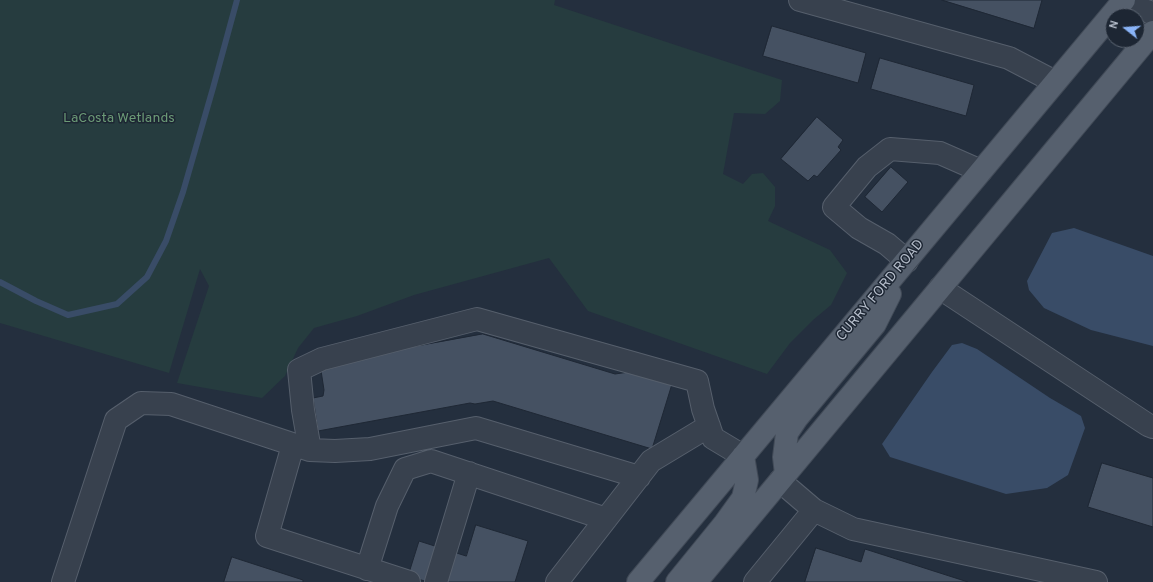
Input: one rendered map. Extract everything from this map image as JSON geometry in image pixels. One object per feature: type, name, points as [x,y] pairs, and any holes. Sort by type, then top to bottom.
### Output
[{"type":"main road","name":"CURRY FORD ROAD","points":[[638,582],[1123,2]]},
{"type":"main road","points":[[696,582],[1153,32]]},
{"type":"main road","points":[[783,478],[787,433],[797,418],[875,324],[907,261]]},
{"type":"main road","points":[[676,582],[725,523],[743,498],[747,480],[743,456]]},
{"type":"street","points":[[800,0],[1009,58],[1056,82]]},
{"type":"street","points":[[1123,2],[1153,13]]},
{"type":"street","points":[[907,261],[886,244],[859,228],[834,206],[867,167],[890,149],[940,153],[982,171]]},
{"type":"street","points":[[940,288],[1153,427]]},
{"type":"street","points":[[408,582],[267,536],[302,447],[303,410],[299,370],[322,359],[477,319],[697,381],[703,409],[713,438],[743,456]]},
{"type":"street","points":[[63,582],[116,420],[141,403],[171,404],[302,447],[336,451],[370,449],[476,428],[639,477]]},
{"type":"street","points":[[557,582],[651,461],[709,426]]},
{"type":"street","points":[[367,569],[387,506],[405,469],[431,461],[606,518]]},
{"type":"street","points":[[436,582],[468,473]]},
{"type":"street","points":[[783,478],[814,510],[853,529],[1096,582]]},
{"type":"street","points":[[755,582],[814,510]]},
{"type":"green space","name":"LaCosta Wetlands","points":[[0,0],[555,0],[554,5],[782,80],[780,101],[765,114],[734,113],[723,174],[743,184],[752,174],[763,173],[775,187],[775,206],[768,221],[830,250],[847,273],[831,305],[813,320],[790,343],[767,374],[588,311],[549,258],[414,295],[357,316],[314,328],[298,348],[285,376],[262,398],[177,383],[209,286],[200,269],[169,373],[0,323]]},
{"type":"water","points":[[1074,228],[1153,256],[1153,346],[1091,330],[1044,308],[1029,290],[1027,281],[1052,233]]},
{"type":"water","points":[[962,343],[977,349],[1050,398],[1081,416],[1085,428],[1068,475],[1047,488],[1006,494],[890,457],[882,444],[952,345]]},
{"type":"building","points":[[942,0],[1042,0],[1034,28]]},
{"type":"building","points":[[772,26],[866,53],[858,83],[763,56]]},
{"type":"building","points":[[880,58],[974,85],[966,116],[871,89]]},
{"type":"building","points":[[817,117],[843,140],[838,147],[841,150],[817,177],[814,175],[808,181],[781,159]]},
{"type":"building","points":[[891,167],[908,182],[882,212],[865,197]]},
{"type":"building","points":[[483,334],[615,374],[629,372],[672,384],[652,449],[493,401],[475,404],[470,403],[318,431],[313,398],[323,396],[324,390],[320,364]]},
{"type":"building","points":[[1102,463],[1153,478],[1153,527],[1088,507]]},
{"type":"building","points":[[476,525],[528,541],[515,582],[428,582],[408,576],[419,541],[466,556]]},
{"type":"building","points":[[816,548],[861,562],[865,549],[968,582],[805,582]]},
{"type":"building","points":[[232,557],[303,580],[303,582],[224,582]]},
{"type":"waterway","points":[[0,282],[36,301],[68,315],[117,304],[147,277],[166,241],[183,192],[237,0]]}]
